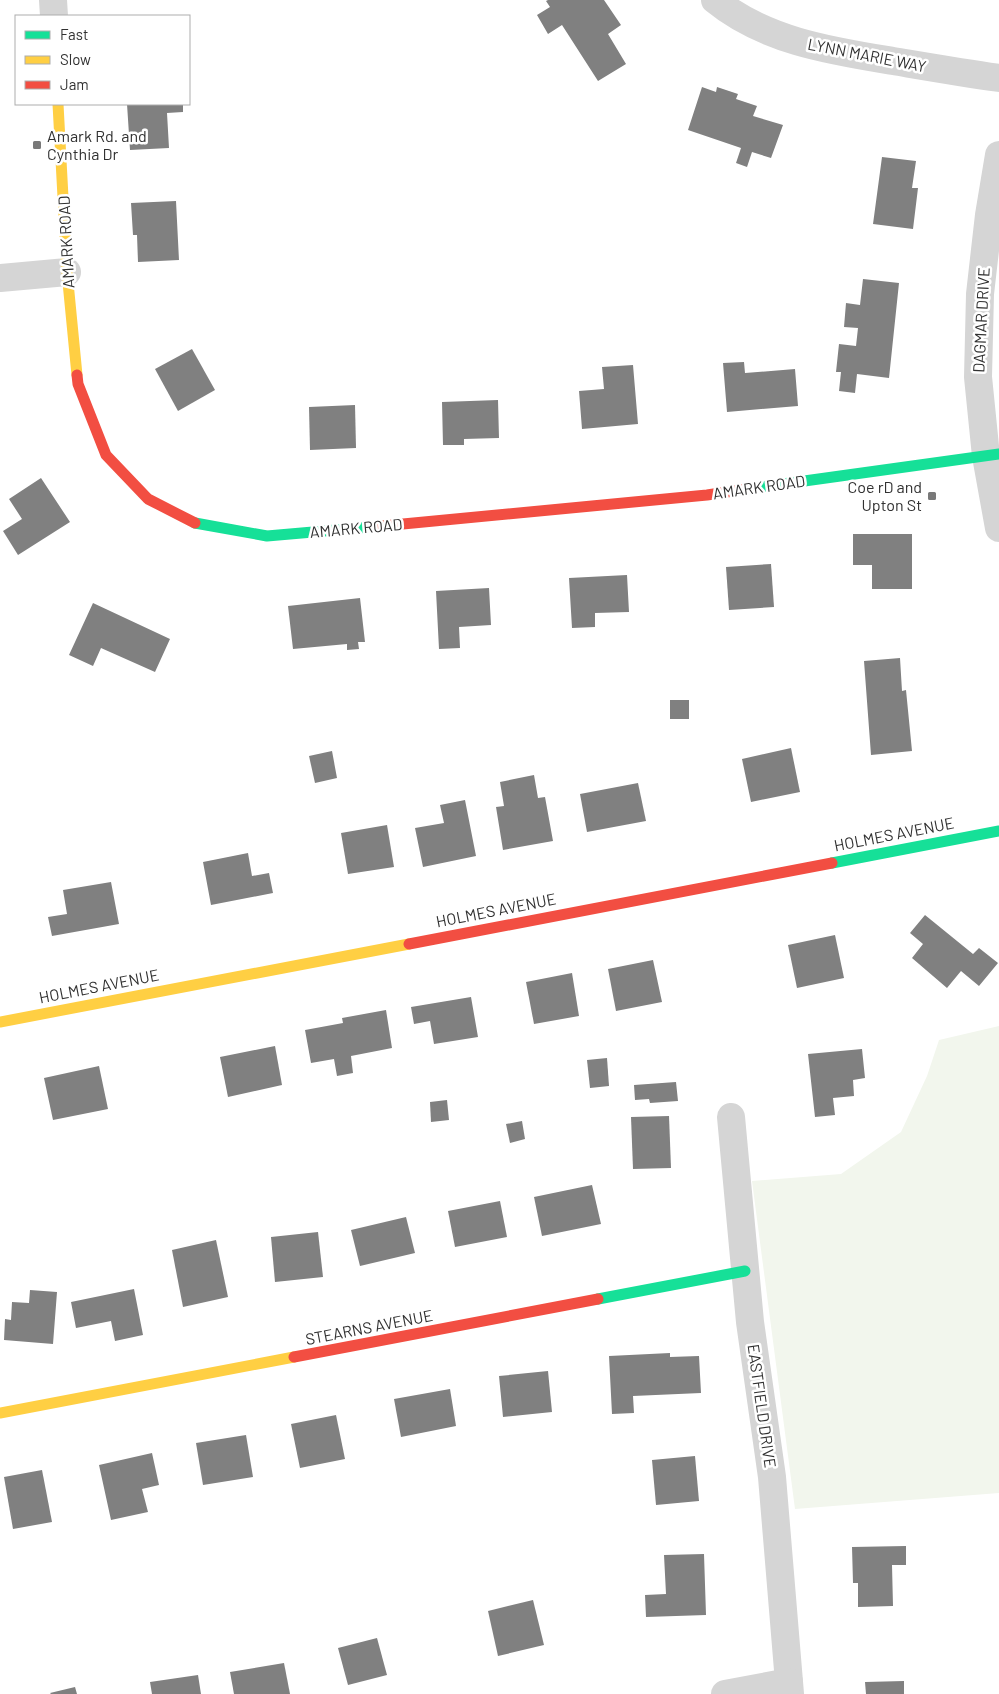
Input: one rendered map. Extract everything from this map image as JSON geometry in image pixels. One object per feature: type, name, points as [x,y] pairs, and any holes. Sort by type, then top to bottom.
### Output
[{"type":"street","points":[[53,0],[54,15]]},
{"type":"street","name":"LYNN MARIE WAY","points":[[715,0],[725,8],[775,34],[832,51],[999,78]]},
{"type":"street","name":"AMARK ROAD","points":[[58,105],[66,272],[78,384],[106,455],[148,499],[195,524],[267,536],[352,529],[707,495],[992,455]]},
{"type":"street","name":"DAGMAR DRIVE","points":[[999,155],[989,214],[980,294],[978,377],[992,455],[999,528]]},
{"type":"street","points":[[0,278],[66,272]]},
{"type":"street","name":"HOLMES AVENUE","points":[[0,1022],[999,831]]},
{"type":"street","name":"EASTFIELD DRIVE","points":[[731,1117],[750,1322],[772,1478],[790,1688]]},
{"type":"street","name":"STEARNS AVENUE","points":[[0,1413],[745,1271]]},
{"type":"street","points":[[725,1694],[790,1688]]},
{"type":"shaded area","points":[[999,1026],[999,1493],[795,1509],[752,1181],[841,1174],[901,1132],[927,1076],[939,1040]]},
{"type":"building","points":[[604,0],[621,25],[608,34],[626,64],[598,81],[562,25],[548,34],[537,15],[550,7],[546,1]]},
{"type":"building","points":[[702,87],[716,92],[717,87],[738,94],[736,99],[757,106],[753,116],[783,125],[771,158],[752,152],[747,167],[736,163],[741,148],[688,130]]},
{"type":"building","points":[[127,105],[183,105],[183,112],[167,113],[169,148],[130,150]]},
{"type":"building","points":[[882,157],[916,161],[912,188],[918,188],[913,229],[873,224]]},
{"type":"building","points":[[176,201],[179,260],[138,262],[137,235],[133,235],[131,203]]},
{"type":"building","points":[[863,279],[899,283],[889,378],[857,374],[855,393],[839,391],[841,372],[836,372],[839,344],[856,346],[858,328],[844,327],[846,303],[860,305]]},
{"type":"building","points":[[192,349],[215,390],[178,411],[155,369]]},
{"type":"building","points":[[744,362],[745,373],[795,369],[798,406],[727,412],[723,363]]},
{"type":"building","points":[[633,365],[638,424],[582,429],[579,391],[604,389],[602,367]]},
{"type":"building","points":[[498,400],[499,438],[464,439],[464,445],[443,445],[442,402]]},
{"type":"building","points":[[355,405],[356,448],[310,450],[309,407]]},
{"type":"building","points":[[41,478],[70,522],[18,555],[3,531],[22,519],[9,499]]},
{"type":"building","points":[[853,534],[912,534],[912,589],[872,589],[872,565],[853,565]]},
{"type":"building","points":[[771,564],[774,607],[729,610],[726,567]]},
{"type":"building","points":[[627,575],[629,612],[595,613],[595,627],[572,628],[569,578]]},
{"type":"building","points":[[489,588],[491,625],[459,627],[460,648],[439,649],[436,591]]},
{"type":"building","points":[[360,598],[365,642],[358,642],[359,649],[347,650],[347,644],[293,649],[288,606]]},
{"type":"building","points":[[93,603],[170,639],[155,672],[101,648],[93,666],[69,655]]},
{"type":"building","points":[[900,658],[902,691],[906,690],[912,751],[871,755],[864,661]]},
{"type":"building","points":[[670,700],[689,700],[689,719],[670,719]]},
{"type":"building","points":[[791,748],[800,792],[751,802],[742,759]]},
{"type":"building","points":[[332,751],[337,778],[315,783],[309,756]]},
{"type":"building","points":[[534,775],[538,798],[545,797],[553,841],[503,850],[496,807],[504,806],[500,782]]},
{"type":"building","points":[[638,783],[646,821],[587,832],[580,794]]},
{"type":"building","points":[[465,800],[476,856],[423,867],[415,828],[444,823],[440,805]]},
{"type":"building","points":[[387,825],[394,867],[348,874],[341,833]]},
{"type":"building","points":[[248,853],[252,876],[269,873],[273,893],[211,905],[203,862]]},
{"type":"building","points":[[111,882],[119,924],[52,936],[48,917],[67,914],[63,890]]},
{"type":"building","points":[[925,915],[973,954],[979,948],[998,963],[979,986],[961,971],[947,988],[912,958],[923,944],[910,933]]},
{"type":"building","points":[[835,935],[844,978],[797,988],[788,945]]},
{"type":"building","points":[[653,960],[662,1002],[616,1011],[608,969]]},
{"type":"building","points":[[572,973],[579,1016],[534,1024],[526,982]]},
{"type":"building","points":[[471,997],[478,1037],[434,1044],[430,1021],[414,1024],[411,1007]]},
{"type":"building","points":[[386,1010],[392,1048],[351,1056],[353,1073],[337,1076],[334,1059],[311,1063],[305,1030],[343,1023],[342,1018]]},
{"type":"building","points":[[275,1046],[282,1085],[228,1097],[220,1057]]},
{"type":"building","points":[[862,1049],[865,1078],[853,1080],[854,1096],[833,1098],[835,1115],[815,1117],[808,1054]]},
{"type":"building","points":[[607,1058],[609,1086],[590,1088],[587,1060]]},
{"type":"building","points":[[99,1066],[108,1109],[53,1120],[44,1078]]},
{"type":"building","points":[[676,1082],[678,1101],[650,1103],[649,1099],[635,1100],[634,1085]]},
{"type":"building","points":[[447,1100],[449,1120],[431,1122],[430,1102]]},
{"type":"building","points":[[669,1116],[671,1168],[633,1169],[631,1117]]},
{"type":"building","points":[[522,1121],[525,1139],[510,1143],[506,1124]]},
{"type":"building","points":[[592,1185],[601,1224],[542,1236],[534,1197]]},
{"type":"building","points":[[500,1201],[507,1237],[455,1247],[448,1211]]},
{"type":"building","points":[[406,1217],[415,1253],[360,1266],[351,1230]]},
{"type":"building","points":[[318,1232],[323,1277],[275,1282],[271,1237]]},
{"type":"building","points":[[216,1240],[228,1297],[183,1307],[172,1250]]},
{"type":"building","points":[[134,1289],[143,1335],[115,1341],[111,1321],[76,1328],[71,1302]]},
{"type":"building","points":[[30,1290],[57,1292],[53,1344],[4,1340],[5,1319],[11,1320],[12,1302],[29,1303]]},
{"type":"building","points":[[670,1353],[670,1357],[699,1356],[701,1393],[633,1396],[634,1413],[612,1414],[609,1356]]},
{"type":"building","points":[[548,1371],[552,1412],[503,1417],[499,1376]]},
{"type":"building","points":[[450,1389],[456,1426],[401,1437],[394,1399]]},
{"type":"building","points":[[336,1415],[345,1459],[300,1468],[291,1424]]},
{"type":"building","points":[[246,1435],[253,1477],[203,1485],[196,1443]]},
{"type":"building","points":[[152,1453],[159,1485],[142,1489],[148,1512],[111,1520],[99,1465]]},
{"type":"building","points":[[695,1456],[699,1501],[656,1505],[652,1460]]},
{"type":"building","points":[[42,1470],[52,1522],[13,1529],[4,1477]]},
{"type":"building","points":[[906,1546],[906,1565],[892,1565],[893,1606],[858,1607],[858,1583],[853,1583],[852,1547]]},
{"type":"building","points":[[704,1554],[706,1615],[646,1617],[645,1595],[666,1594],[664,1555]]},
{"type":"building","points":[[533,1600],[544,1645],[498,1656],[488,1611]]},
{"type":"building","points":[[377,1638],[387,1675],[348,1685],[338,1648]]},
{"type":"building","points":[[284,1663],[290,1694],[234,1694],[230,1672]]},
{"type":"building","points":[[198,1675],[201,1694],[152,1694],[150,1682]]},
{"type":"building","points":[[904,1681],[904,1694],[866,1694],[865,1682]]},
{"type":"building","points":[[75,1687],[77,1694],[50,1693]]},
{"type":"traffic: fast","points":[[747,489],[999,454]]},
{"type":"traffic: fast","points":[[195,523],[267,536],[382,526]]},
{"type":"traffic: fast","points":[[832,863],[999,831]]},
{"type":"traffic: fast","points":[[598,1299],[745,1271]]},
{"type":"traffic: slow","points":[[58,105],[67,272],[77,375]]},
{"type":"traffic: slow","points":[[0,1022],[409,944]]},
{"type":"traffic: slow","points":[[0,1413],[294,1357]]},
{"type":"traffic: jam","points":[[77,375],[78,384],[106,455],[148,499],[195,523]]},
{"type":"traffic: jam","points":[[382,526],[707,495],[747,489]]},
{"type":"traffic: jam","points":[[409,944],[832,863]]},
{"type":"traffic: jam","points":[[294,1357],[598,1299]]},
{"type":"place","name":"Amark Rd. and Cynthia Dr","points":[[37,145]]},
{"type":"place","name":"Coe rD and Upton St","points":[[932,496]]}]
